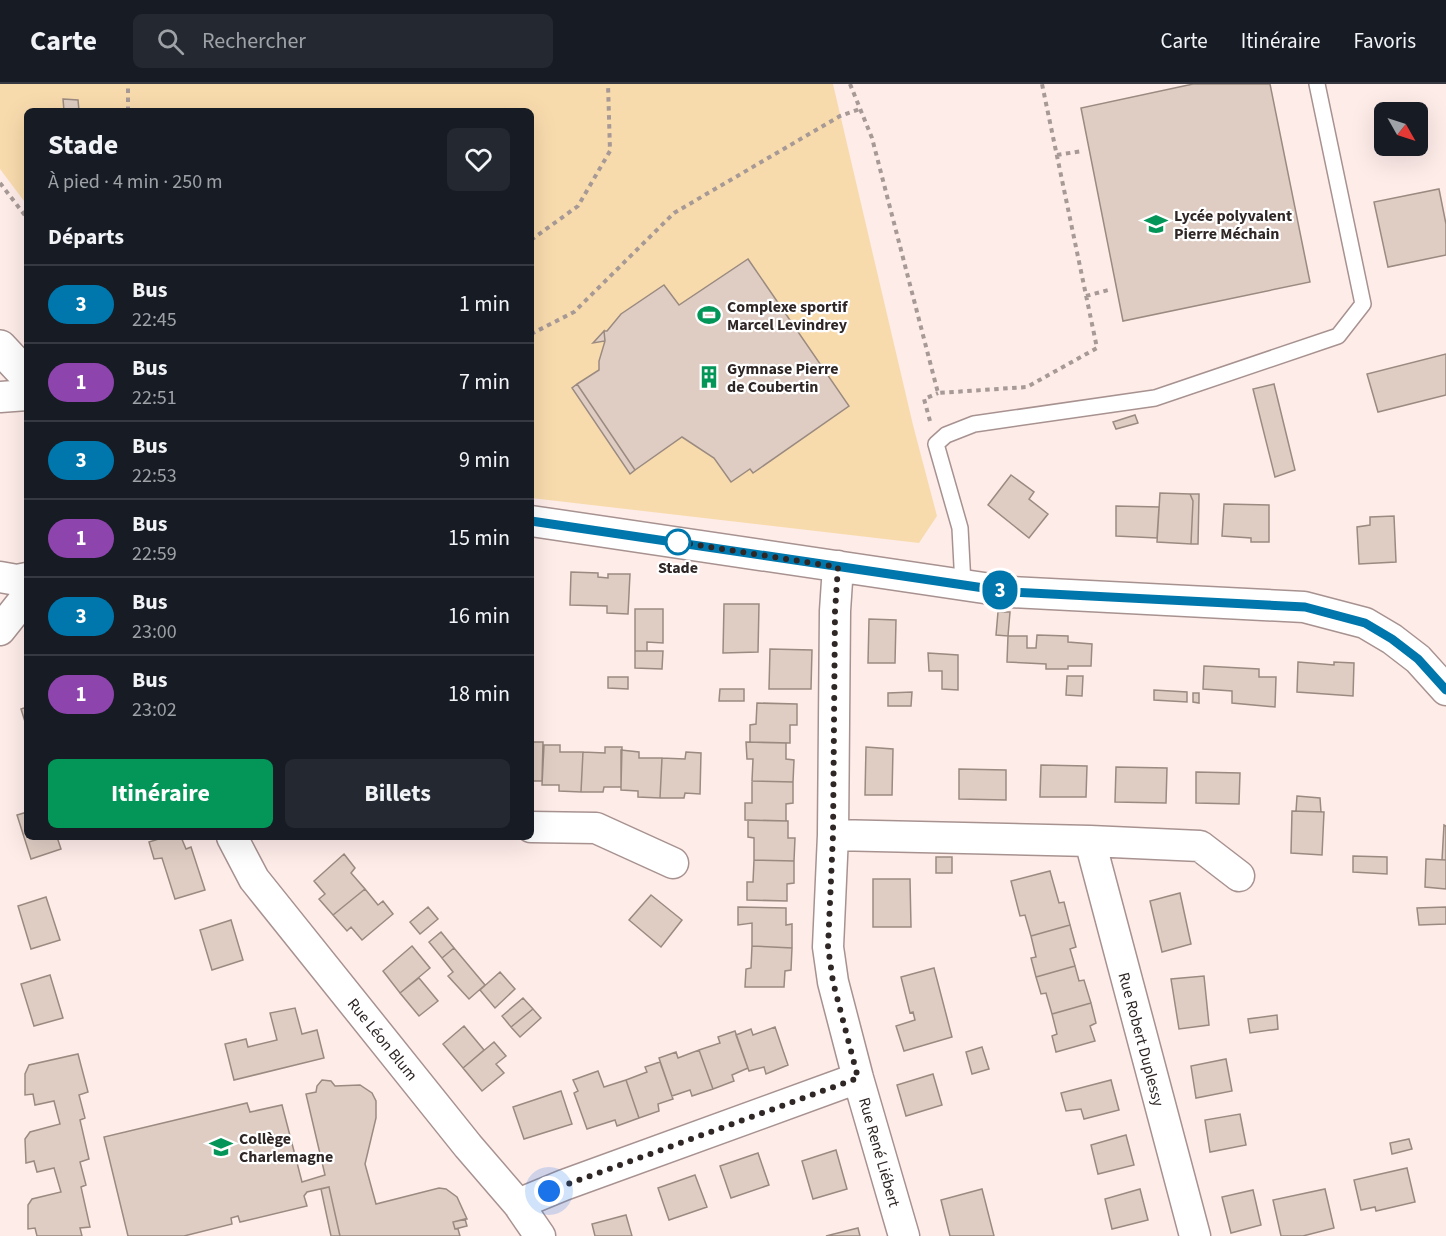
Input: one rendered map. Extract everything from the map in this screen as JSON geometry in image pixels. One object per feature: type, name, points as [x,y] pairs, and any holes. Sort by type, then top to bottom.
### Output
[{"type":"street","points":[[0,347],[24,373]]},
{"type":"street","points":[[0,398],[24,395]]},
{"type":"street","points":[[534,521],[1011,592],[1305,607],[1365,623],[1392,639],[1418,659],[1446,690]]},
{"type":"street","name":"Rue René Liébert","points":[[838,567],[835,611],[833,835],[828,947],[833,982],[858,1078],[904,1236]]},
{"type":"street","points":[[0,577],[24,578]]},
{"type":"street","points":[[0,630],[24,600]]},
{"type":"street","points":[[534,827],[596,828],[673,863]]},
{"type":"street","points":[[833,835],[1200,846],[1239,876]]},
{"type":"street","name":"Rue Léon Blum","points":[[234,840],[254,879],[468,1146],[518,1204],[540,1236]]},
{"type":"street","name":"Rue Robert Duplessy","points":[[1090,841],[1194,1236]]},
{"type":"street","points":[[518,1204],[564,1185],[858,1078]]},
{"type":"lane","points":[[963,585],[960,528],[936,444],[946,435],[974,424],[1155,398],[1338,336],[1363,304],[1317,84]]},
{"type":"path","points":[[128,84],[128,108]]},
{"type":"path","points":[[534,238],[578,206],[609,151],[609,84]]},
{"type":"path","points":[[850,84],[872,138],[938,393]]},
{"type":"path","points":[[936,444],[924,399],[938,393],[1027,387],[1096,348],[1042,84]]},
{"type":"path","points":[[534,332],[574,312],[674,213],[840,116],[860,109]]},
{"type":"path","points":[[1057,155],[1082,151]]},
{"type":"path","points":[[0,183],[24,214]]},
{"type":"path","points":[[1086,296],[1112,290]]},
{"type":"shaded area","name":"Complexe sportif Marcel Levindrey","points":[[0,84],[833,84],[913,425],[937,516],[919,543],[534,498],[534,108],[24,108],[24,201],[0,169]]},
{"type":"building","points":[[1193,84],[1270,84],[1310,282],[1123,321],[1081,108]]},
{"type":"building","points":[[63,99],[78,100],[79,108],[64,108]]},
{"type":"building","points":[[1439,189],[1446,224],[1446,255],[1388,267],[1374,202]]},
{"type":"building","name":"Gymnase Pierre de Coubertin","points":[[748,259],[849,406],[753,473],[750,469],[731,482],[714,458],[682,437],[635,470],[577,384],[599,370],[599,361],[605,341],[604,331],[607,331],[621,314],[664,285],[679,305]]},
{"type":"building","points":[[604,331],[605,341],[593,343]]},
{"type":"building","points":[[1446,354],[1446,395],[1378,412],[1367,374]]},
{"type":"building","points":[[577,384],[635,470],[630,474],[572,388]]},
{"type":"building","points":[[1274,384],[1295,470],[1275,477],[1253,389]]},
{"type":"building","points":[[1135,415],[1138,423],[1116,429],[1113,422]]},
{"type":"building","points":[[1011,475],[1034,492],[1029,499],[1048,514],[1029,538],[988,505]]},
{"type":"building","points":[[1160,493],[1190,494],[1193,501],[1191,544],[1157,542]]},
{"type":"building","points":[[1190,494],[1199,494],[1198,544],[1191,544],[1193,501]]},
{"type":"building","points":[[1224,504],[1269,505],[1269,542],[1251,542],[1251,538],[1222,536]]},
{"type":"building","points":[[1116,506],[1159,507],[1157,538],[1116,536]]},
{"type":"building","points":[[1394,516],[1396,562],[1359,564],[1357,527],[1370,525],[1370,517]]},
{"type":"building","points":[[571,572],[598,573],[598,577],[608,578],[608,574],[630,574],[628,614],[607,613],[607,606],[570,605]]},
{"type":"building","points":[[724,604],[759,604],[758,652],[723,653]]},
{"type":"building","points":[[635,609],[663,609],[663,643],[647,642],[647,651],[635,651]]},
{"type":"building","points":[[998,612],[1010,612],[1008,636],[996,635]]},
{"type":"building","points":[[869,619],[896,620],[895,663],[868,663]]},
{"type":"building","points":[[1037,635],[1068,636],[1068,642],[1092,644],[1091,666],[1046,669],[1046,664],[1007,662],[1008,636],[1027,636],[1027,648],[1036,648]]},
{"type":"building","points":[[770,649],[812,650],[811,689],[769,689]]},
{"type":"building","points":[[635,651],[663,651],[662,669],[635,668]]},
{"type":"building","points":[[928,653],[958,655],[958,690],[942,689],[942,671],[929,671]]},
{"type":"building","points":[[1298,662],[1334,665],[1334,662],[1354,663],[1353,696],[1297,692]]},
{"type":"building","points":[[1204,666],[1259,669],[1259,677],[1276,677],[1275,707],[1232,703],[1232,691],[1203,689]]},
{"type":"building","points":[[1067,676],[1083,676],[1082,696],[1066,695]]},
{"type":"building","points":[[608,677],[628,677],[628,689],[608,688]]},
{"type":"building","points":[[720,689],[744,689],[744,701],[719,701]]},
{"type":"building","points":[[1154,690],[1187,692],[1187,702],[1154,700]]},
{"type":"building","points":[[912,692],[911,706],[888,706],[888,693]]},
{"type":"building","points":[[1193,693],[1199,693],[1199,703],[1193,702]]},
{"type":"building","points":[[757,703],[797,704],[797,725],[790,725],[790,743],[750,742],[750,725],[756,724]]},
{"type":"building","points":[[534,742],[543,742],[542,781],[534,781]]},
{"type":"building","points":[[746,742],[786,743],[786,759],[794,760],[793,782],[752,781],[753,759],[747,759]]},
{"type":"building","points":[[544,745],[560,745],[560,752],[583,752],[581,792],[559,791],[559,785],[542,785]]},
{"type":"building","points":[[605,747],[622,747],[621,787],[604,787],[603,792],[581,792],[583,752],[605,753]]},
{"type":"building","points":[[866,747],[893,749],[892,795],[865,795]]},
{"type":"building","points":[[621,750],[639,752],[639,758],[662,758],[660,798],[638,797],[638,791],[621,790]]},
{"type":"building","points":[[686,752],[701,753],[700,794],[685,793],[684,798],[660,798],[662,758],[685,759]]},
{"type":"building","points":[[1041,765],[1087,766],[1086,797],[1040,797]]},
{"type":"building","points":[[1116,767],[1167,768],[1166,803],[1115,802]]},
{"type":"building","points":[[959,769],[1006,770],[1006,800],[959,799]]},
{"type":"building","points":[[1196,772],[1240,773],[1239,804],[1196,803]]},
{"type":"building","points":[[752,781],[793,782],[793,803],[786,804],[786,821],[745,820],[745,803],[752,803]]},
{"type":"building","points":[[1297,796],[1320,798],[1321,812],[1296,811]]},
{"type":"building","points":[[1292,811],[1324,812],[1322,855],[1291,853]]},
{"type":"building","points":[[24,813],[24,837],[17,815]]},
{"type":"building","points":[[748,820],[788,821],[788,838],[795,838],[794,861],[754,860],[754,838],[748,837]]},
{"type":"building","points":[[1444,825],[1446,826],[1446,860],[1442,860]]},
{"type":"building","points":[[25,840],[58,840],[61,849],[31,859]]},
{"type":"building","points":[[182,840],[186,849],[191,847],[205,890],[175,899],[162,858],[154,859],[149,842]]},
{"type":"building","points":[[344,854],[355,868],[351,873],[365,889],[333,915],[319,899],[325,894],[314,881]]},
{"type":"building","points":[[1353,856],[1387,857],[1387,874],[1353,872]]},
{"type":"building","points":[[936,857],[952,857],[952,873],[936,873]]},
{"type":"building","points":[[1426,859],[1446,860],[1446,889],[1425,887]]},
{"type":"building","points":[[754,860],[794,861],[794,883],[787,884],[787,901],[747,900],[747,882],[753,882]]},
{"type":"building","points":[[1050,871],[1059,903],[1064,902],[1070,925],[1031,936],[1025,915],[1020,916],[1011,881]]},
{"type":"building","points":[[873,879],[910,879],[911,927],[873,927]]},
{"type":"building","points":[[365,889],[378,905],[383,901],[393,914],[362,940],[351,927],[347,931],[333,915]]},
{"type":"building","points":[[1180,893],[1191,944],[1162,952],[1150,901]]},
{"type":"building","points":[[651,895],[682,920],[661,947],[629,920]]},
{"type":"building","points":[[46,897],[60,940],[31,949],[18,906]]},
{"type":"building","points":[[428,907],[438,919],[420,934],[410,922]]},
{"type":"building","points":[[738,907],[786,908],[786,925],[792,924],[792,948],[752,946],[752,923],[738,925]]},
{"type":"building","points":[[1446,907],[1446,924],[1419,925],[1417,908]]},
{"type":"building","points":[[231,920],[243,960],[212,970],[200,930]]},
{"type":"building","points":[[1070,925],[1076,947],[1070,949],[1075,966],[1036,977],[1031,958],[1036,957],[1031,936]]},
{"type":"building","points":[[441,932],[454,948],[442,958],[429,942]]},
{"type":"building","points":[[412,946],[430,968],[400,993],[383,971]]},
{"type":"building","points":[[752,946],[792,948],[791,970],[785,971],[784,987],[745,987],[746,969],[751,968]]},
{"type":"building","points":[[454,948],[485,985],[469,999],[448,976],[453,972],[442,958]]},
{"type":"building","points":[[1075,966],[1079,981],[1084,980],[1091,1003],[1052,1014],[1046,993],[1041,994],[1036,977]]},
{"type":"building","points":[[934,968],[952,1037],[904,1051],[896,1026],[915,1020],[913,1012],[910,1013],[901,977]]},
{"type":"building","points":[[500,972],[515,989],[495,1008],[480,990]]},
{"type":"building","points":[[50,975],[63,1018],[34,1026],[21,984]]},
{"type":"building","points":[[1204,976],[1209,1025],[1179,1029],[1171,979]]},
{"type":"building","points":[[419,978],[438,1001],[419,1016],[400,993]]},
{"type":"building","points":[[523,998],[533,1009],[511,1027],[502,1016]]},
{"type":"building","points":[[1091,1003],[1096,1023],[1090,1026],[1095,1041],[1056,1052],[1052,1036],[1057,1034],[1052,1014]]},
{"type":"building","points":[[295,1008],[302,1034],[317,1030],[324,1058],[234,1080],[225,1044],[246,1039],[248,1047],[277,1040],[270,1013]]},
{"type":"building","points":[[533,1009],[541,1018],[520,1037],[511,1027]]},
{"type":"building","points":[[1277,1015],[1278,1029],[1250,1033],[1248,1019]]},
{"type":"building","points":[[464,1026],[484,1050],[463,1068],[443,1044]]},
{"type":"building","points":[[775,1027],[788,1065],[766,1074],[764,1067],[749,1071],[736,1035],[751,1029],[753,1035]]},
{"type":"building","points":[[735,1031],[748,1068],[732,1075],[734,1081],[713,1089],[699,1050],[720,1043],[718,1037]]},
{"type":"building","points":[[494,1042],[506,1056],[496,1064],[504,1073],[482,1091],[463,1068]]},
{"type":"building","points":[[982,1047],[989,1069],[972,1074],[966,1052]]},
{"type":"building","points":[[699,1050],[713,1089],[692,1096],[690,1090],[672,1096],[659,1058],[676,1052],[678,1058]]},
{"type":"building","points":[[78,1054],[88,1092],[79,1095],[85,1118],[80,1120],[89,1159],[80,1162],[86,1185],[81,1187],[90,1227],[80,1228],[82,1236],[37,1236],[35,1228],[28,1229],[28,1205],[32,1199],[61,1192],[54,1168],[37,1172],[34,1161],[26,1163],[25,1139],[30,1132],[60,1124],[54,1101],[35,1105],[33,1094],[25,1095],[25,1074],[29,1065]]},
{"type":"building","points":[[1226,1059],[1232,1091],[1196,1098],[1191,1066]]},
{"type":"building","points":[[660,1062],[673,1099],[658,1104],[659,1111],[639,1118],[626,1080],[647,1072],[645,1067]]},
{"type":"building","points":[[598,1071],[604,1087],[626,1080],[639,1118],[617,1126],[615,1120],[587,1129],[574,1093],[578,1091],[573,1080]]},
{"type":"building","points":[[933,1074],[942,1105],[906,1116],[897,1085]]},
{"type":"building","points":[[322,1080],[331,1081],[335,1086],[360,1085],[372,1093],[376,1101],[376,1118],[365,1164],[376,1204],[439,1188],[446,1189],[457,1197],[467,1219],[453,1222],[460,1236],[340,1236],[329,1187],[307,1192],[304,1196],[307,1206],[240,1222],[238,1216],[231,1218],[232,1224],[184,1236],[128,1236],[104,1137],[247,1103],[250,1112],[282,1105],[302,1182],[325,1175],[306,1094],[316,1092]]},
{"type":"building","points":[[1111,1080],[1119,1110],[1084,1119],[1081,1109],[1066,1111],[1061,1093]]},
{"type":"building","points":[[561,1091],[572,1124],[524,1139],[513,1107]]},
{"type":"building","points":[[1240,1114],[1246,1145],[1210,1152],[1205,1120]]},
{"type":"building","points":[[1126,1135],[1134,1165],[1098,1174],[1091,1145]]},
{"type":"building","points":[[1409,1139],[1412,1149],[1392,1154],[1390,1143]]},
{"type":"building","points":[[836,1150],[847,1189],[813,1199],[802,1161]]},
{"type":"building","points":[[758,1153],[769,1185],[731,1198],[720,1166]]},
{"type":"building","points":[[1407,1168],[1415,1202],[1376,1211],[1375,1207],[1361,1210],[1354,1180]]},
{"type":"building","points":[[695,1175],[707,1207],[669,1220],[658,1188]]},
{"type":"building","points":[[329,1187],[340,1236],[331,1236],[321,1189]]},
{"type":"building","points":[[982,1189],[994,1236],[950,1236],[941,1200]]},
{"type":"building","points":[[1140,1189],[1148,1220],[1112,1229],[1105,1199]]},
{"type":"building","points":[[1325,1189],[1334,1228],[1303,1236],[1281,1236],[1273,1200]]},
{"type":"building","points":[[1253,1190],[1261,1225],[1231,1233],[1222,1197]]},
{"type":"building","points":[[626,1215],[632,1236],[595,1236],[592,1224]]},
{"type":"building","points":[[465,1219],[467,1226],[455,1229],[453,1222]]},
{"type":"building","points":[[858,1228],[860,1236],[826,1236]]},
{"type":"bus line","name":"3","points":[[534,521],[1011,592],[1305,607],[1365,623],[1392,639],[1418,659],[1446,690]]},
{"type":"place","name":"Lycée polyvalent Pierre Méchain","points":[[1156,224]]},
{"type":"place","name":"Complexe sportif Marcel Levindrey","points":[[709,315]]},
{"type":"place","name":"Gymnase Pierre de Coubertin","points":[[709,377]]},
{"type":"place","name":"Stade","points":[[678,542]]},
{"type":"place","name":"Collège Charlemagne","points":[[221,1147]]},
{"type":"route","points":[[549,1191],[858,1078],[833,982],[828,947],[833,835],[835,611],[838,567],[678,542]]}]
